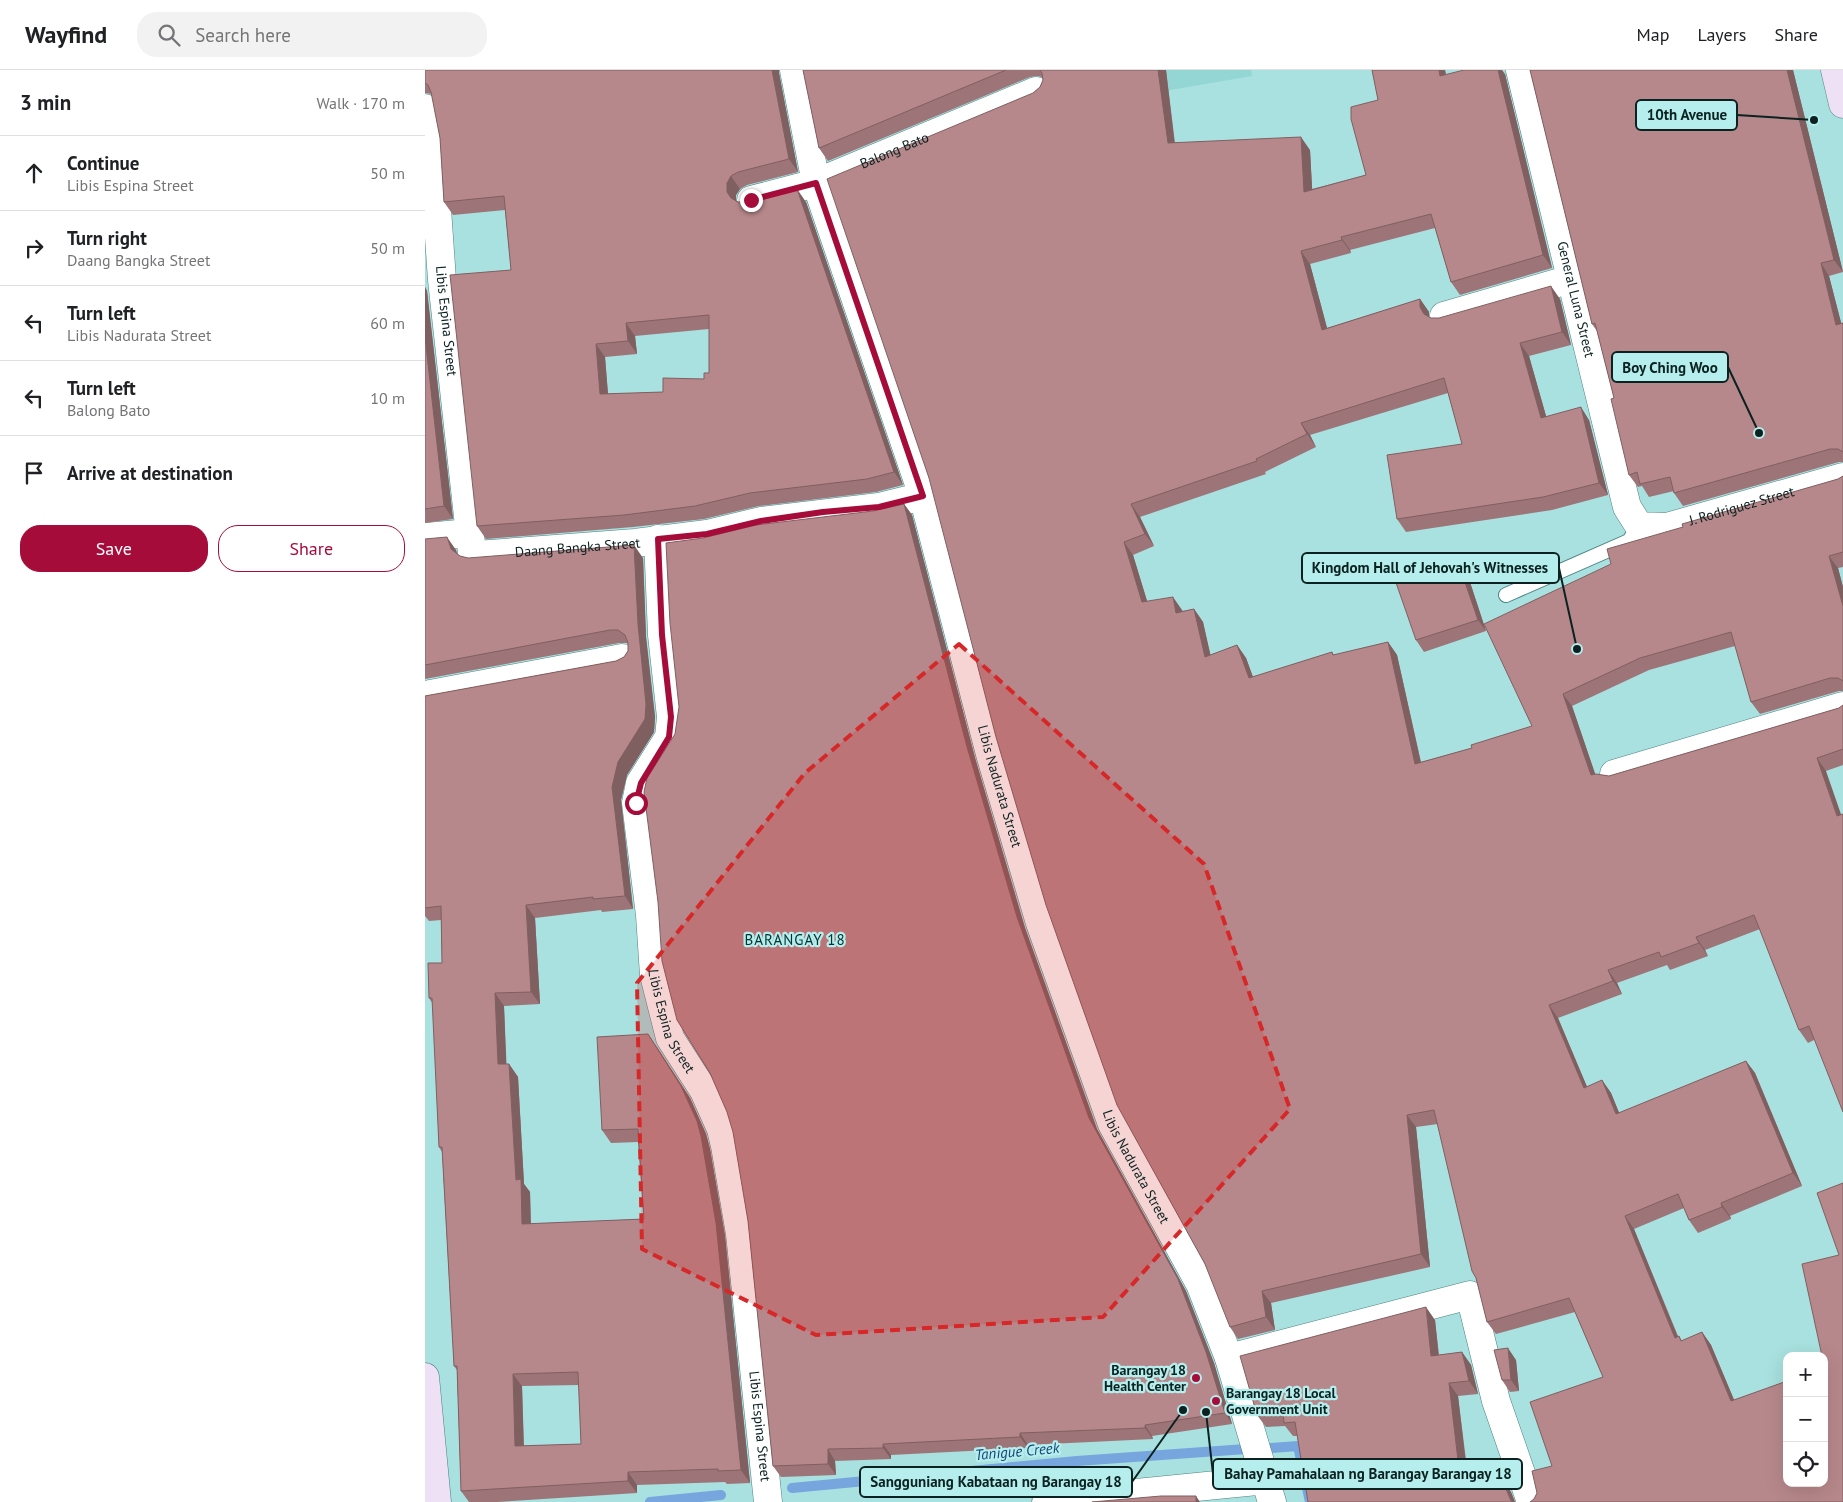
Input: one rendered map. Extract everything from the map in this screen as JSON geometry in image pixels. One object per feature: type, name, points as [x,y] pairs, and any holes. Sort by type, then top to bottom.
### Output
[{"type":"street","name":"Libis Nadurata Street","points":[[794,70],[816,183],[923,496],[990,754],[1039,923],[1112,1124],[1200,1284],[1229,1358],[1269,1491]]},
{"type":"street","name":"General Luna Street","points":[[1520,70],[1627,507],[1639,526]]},
{"type":"street","points":[[1835,70],[1843,104]]},
{"type":"street","name":"Balong Bato","points":[[751,200],[816,183],[1036,91]]},
{"type":"street","name":"Libis Espina Street","points":[[425,108],[433,152],[441,280],[469,533]]},
{"type":"street","points":[[1444,316],[1571,278]]},
{"type":"street","name":"J. Rodriguez Street","points":[[1639,526],[1667,527],[1843,477]]},
{"type":"street","name":"Daang Bangka Street","points":[[469,533],[472,552],[476,555],[610,546],[707,534],[761,521],[823,512],[879,507],[923,496]]},
{"type":"street","points":[[425,537],[469,533]]},
{"type":"street","name":"Libis Espina Street","points":[[658,539],[662,635],[671,717],[669,737],[641,783],[636,803],[650,915],[654,975],[670,1038],[704,1091],[721,1129],[725,1146],[740,1234],[767,1502]]},
{"type":"street","points":[[425,695],[622,658]]},
{"type":"street","points":[[1614,774],[1843,706]]},
{"type":"street","points":[[1229,1358],[1470,1295],[1497,1401],[1531,1502]]},
{"type":"street","points":[[425,1377],[437,1502]]},
{"type":"street","points":[[1046,1502],[1269,1491]]},
{"type":"lane","points":[[1506,595],[1629,541],[1639,526]]},
{"type":"highlighted area","points":[[959,644],[1204,864],[1290,1109],[1103,1317],[816,1335],[642,1249],[637,983],[805,773]]},
{"type":"shaded area","points":[[1074,70],[1251,70],[1252,76],[1112,100]]},
{"type":"building","points":[[425,70],[772,70],[789,159],[738,172],[731,176],[727,183],[727,192],[731,198],[738,202],[746,202],[797,189],[894,472],[867,479],[750,493],[695,506],[624,515],[477,526],[450,275],[511,270],[504,196],[444,202],[440,138],[431,92],[425,83]],"holes":[[[709,315],[709,373],[704,373],[704,379],[663,378],[663,392],[600,394],[596,344],[628,341],[626,323]]]},
{"type":"building","points":[[803,70],[1006,70],[819,148]]},
{"type":"building","points":[[1040,70],[1158,70],[1168,143],[1301,137],[1304,192],[1366,175],[1351,119],[1351,107],[1378,100],[1372,70],[1439,70],[1440,76],[1464,70],[1498,70],[1543,255],[1451,282],[1431,214],[1341,237],[1342,240],[1301,251],[1322,330],[1420,299],[1420,307],[1424,314],[1431,318],[1439,318],[1551,286],[1562,332],[1520,343],[1541,418],[1581,407],[1599,483],[1543,497],[1397,519],[1387,455],[1462,444],[1444,378],[1301,423],[1307,434],[1256,459],[1257,461],[1131,504],[1145,534],[1124,542],[1142,602],[1173,597],[1176,613],[1194,609],[1205,657],[1237,645],[1249,678],[1332,652],[1333,655],[1388,642],[1415,764],[1472,748],[1471,745],[1532,726],[1484,624],[1611,564],[1607,549],[1683,527],[1682,524],[1843,476],[1843,552],[1829,556],[1843,606],[1843,681],[1838,678],[1830,678],[1751,702],[1731,632],[1640,658],[1563,694],[1591,775],[1609,776],[1839,708],[1843,705],[1843,749],[1817,758],[1837,816],[1843,814],[1843,1112],[1809,1026],[1799,1030],[1754,915],[1696,937],[1699,943],[1661,957],[1659,952],[1608,970],[1613,981],[1549,1005],[1584,1088],[1602,1080],[1616,1114],[1746,1061],[1793,1173],[1721,1203],[1722,1207],[1689,1220],[1678,1194],[1625,1216],[1675,1338],[1679,1336],[1681,1341],[1702,1332],[1731,1401],[1783,1382],[1783,1487],[1828,1487],[1828,1352],[1821,1352],[1802,1264],[1839,1255],[1817,1193],[1843,1183],[1843,1502],[1530,1502],[1537,1493],[1532,1471],[1552,1466],[1530,1402],[1603,1377],[1569,1298],[1487,1322],[1476,1278],[1472,1271],[1434,1110],[1407,1115],[1421,1254],[1262,1291],[1266,1317],[1230,1327],[1205,1264],[1117,1105],[1046,905],[996,737],[929,478],[827,179],[1033,93],[1040,87],[1043,80]]},
{"type":"building","points":[[1530,70],[1787,70],[1834,260],[1821,263],[1836,325],[1843,323],[1843,452],[1838,449],[1830,449],[1674,493],[1670,477],[1640,484],[1637,472],[1629,475],[1611,399],[1614,398],[1595,323],[1592,324]]},
{"type":"building","points":[[425,337],[444,506],[425,509]]},
{"type":"building","points":[[904,504],[967,747],[1017,917],[1089,1118],[1178,1279],[1206,1352],[1225,1413],[1145,1425],[1145,1428],[1020,1433],[1020,1437],[883,1444],[883,1448],[828,1449],[828,1464],[773,1466],[748,1221],[733,1132],[727,1112],[710,1073],[677,1020],[662,961],[658,902],[644,792],[647,778],[675,734],[679,707],[670,623],[666,543],[703,538],[756,525],[873,511]]},
{"type":"building","points":[[447,537],[451,549],[460,556],[468,558],[634,545],[638,624],[646,704],[645,719],[618,762],[612,787],[625,896],[593,899],[593,897],[526,905],[531,992],[495,993],[498,1064],[509,1064],[516,1180],[521,1179],[522,1224],[644,1219],[638,1129],[602,1130],[597,1037],[648,1034],[681,1086],[697,1121],[701,1136],[716,1223],[741,1470],[628,1472],[628,1481],[461,1491],[457,1366],[454,1366],[442,1147],[439,1147],[432,998],[429,998],[428,963],[442,963],[441,906],[425,908],[425,696],[616,661],[624,657],[628,651],[628,643],[625,635],[618,630],[610,630],[425,665],[425,539]],"holes":[[[578,1372],[581,1444],[515,1446],[513,1374]]]},
{"type":"building","points":[[1456,556],[1478,620],[1416,640],[1394,577]]},
{"type":"building","points":[[1426,1307],[1431,1356],[1462,1352],[1469,1381],[1449,1383],[1459,1469],[1485,1465],[1488,1483],[1502,1479],[1511,1501],[1514,1502],[1308,1502],[1295,1422],[1284,1423],[1283,1413],[1257,1415],[1240,1356]]},
{"type":"building","points":[[1508,1348],[1511,1380],[1502,1380],[1494,1350]]},
{"type":"building","points":[[1161,1496],[1196,1496],[1196,1502],[1092,1502]]},
{"type":"waterway","points":[[1271,1448],[1298,1446],[1310,1502]]},
{"type":"waterway","name":"Tanigue Creek","points":[[792,1488],[1077,1461],[1246,1449]]},
{"type":"waterway","name":"Tanigue Creek","points":[[650,1502],[721,1495]]},
{"type":"place","name":"10th Avenue","points":[[1814,120]]},
{"type":"place","name":"Boy Ching Woo","points":[[1759,433]]},
{"type":"place","name":"Kingdom Hall of Jehovah's Witnesses","points":[[1577,649]]},
{"type":"place","name":"Barangay 18 Health Center","points":[[1196,1378]]},
{"type":"place","name":"Barangay 18 Local Government Unit","points":[[1216,1401]]},
{"type":"place","name":"Sangguniang Kabataan ng Barangay 18","points":[[1183,1410]]},
{"type":"place","name":"Bahay Pamahalaan ng Barangay Barangay 18","points":[[1206,1412]]},
{"type":"district","name":"BARANGAY 18","points":[[795,939]]},
{"type":"route","points":[[636,803],[641,783],[669,737],[671,717],[662,635],[658,539],[707,534],[761,521],[823,512],[879,507],[923,496],[816,183],[751,200]]}]
